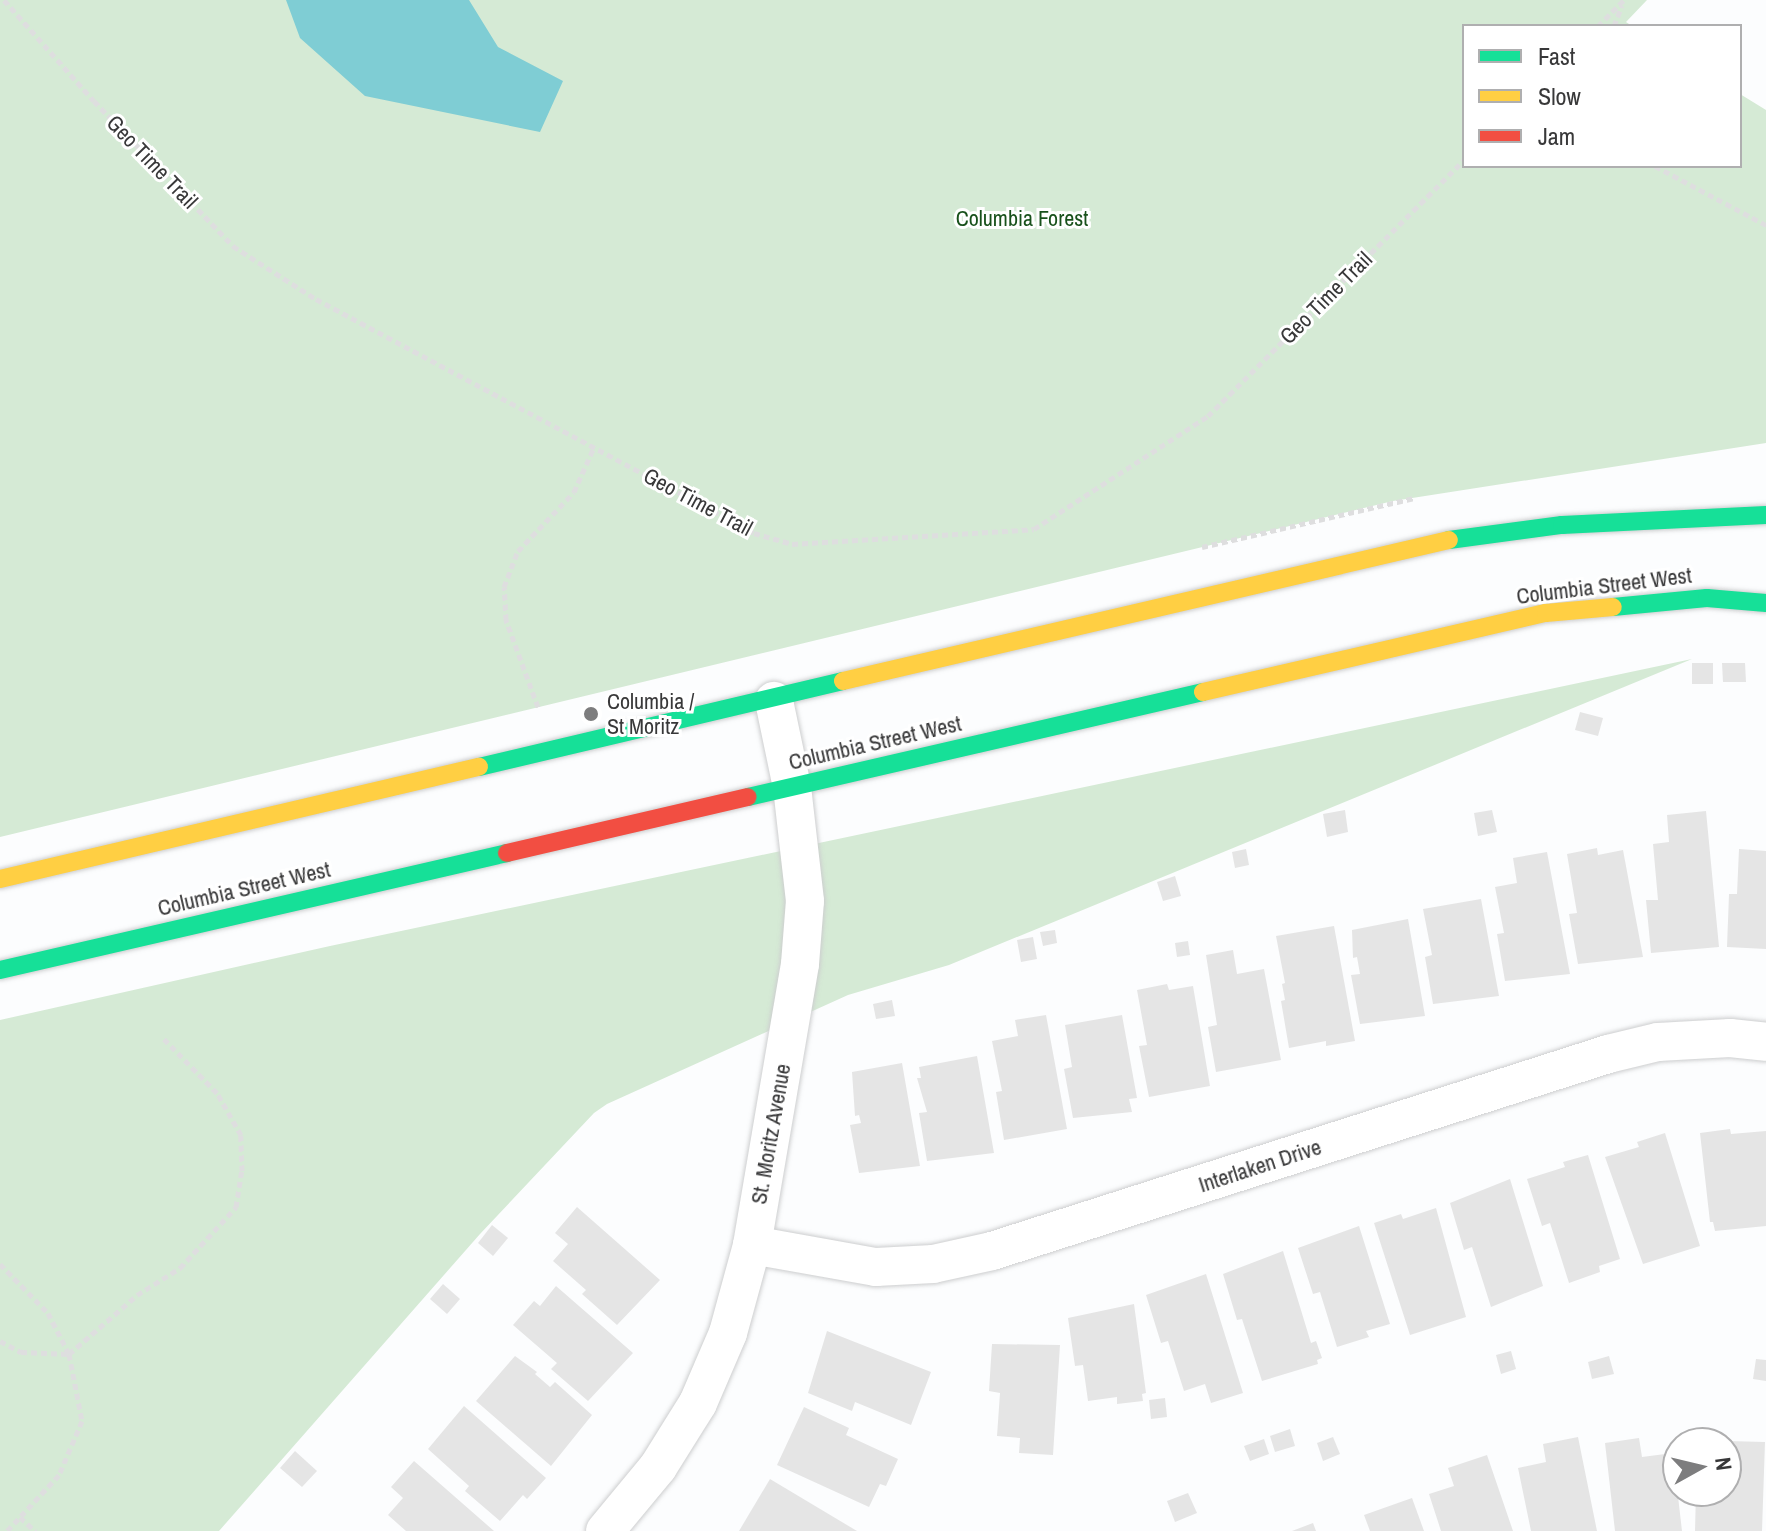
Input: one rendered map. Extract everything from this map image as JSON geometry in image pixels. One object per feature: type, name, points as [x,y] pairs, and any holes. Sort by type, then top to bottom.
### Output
[{"type":"main road","points":[[0,879],[774,701],[1437,542],[1562,525],[1766,515]]},
{"type":"main road","name":"Columbia Street West","points":[[0,970],[1546,613],[1707,598],[1766,603]]},
{"type":"street","name":"St. Moritz Avenue","points":[[605,1531],[658,1467],[698,1403],[728,1333],[752,1245],[800,964],[805,901],[792,787],[774,701]]},
{"type":"street","name":"Interlaken Drive","points":[[752,1245],[876,1267],[933,1264],[992,1251],[1608,1054],[1658,1042],[1730,1038],[1766,1042]]},
{"type":"path","name":"Geo Time Trail","points":[[4,0],[94,101],[233,246],[316,299],[754,533],[792,544],[1034,529],[1208,416],[1462,162]]},
{"type":"path","points":[[1600,24],[1624,0]]},
{"type":"path","points":[[1615,24],[1624,0]]},
{"type":"path","points":[[1659,168],[1766,225]]},
{"type":"path","points":[[538,708],[506,620],[504,587],[518,551],[574,492],[594,447]]},
{"type":"path","points":[[0,1341],[21,1352],[69,1354],[137,1295],[180,1268],[236,1207],[242,1171],[241,1135],[217,1093],[162,1037]]},
{"type":"path","points":[[0,1264],[48,1313],[69,1354],[82,1421],[59,1475],[7,1531]]},
{"type":"path","points":[[20,1517],[35,1531]]},
{"type":"green space","name":"Columbia Forest","points":[[0,0],[1647,0],[1626,22],[1629,24],[1462,24],[1462,168],[1742,168],[1742,95],[1766,110],[1766,443],[1393,501],[0,837]]},
{"type":"green space","points":[[1692,659],[949,965],[848,995],[607,1104],[594,1113],[480,1234],[219,1531],[0,1531],[0,1020],[330,946]]},
{"type":"water","points":[[286,0],[469,0],[498,47],[563,81],[540,132],[365,96],[300,38]]},
{"type":"building","points":[[1692,663],[1713,663],[1713,684],[1692,684]]},
{"type":"building","points":[[1722,663],[1745,663],[1746,682],[1723,682]]},
{"type":"building","points":[[1580,712],[1603,718],[1598,736],[1575,730]]},
{"type":"building","points":[[1345,810],[1348,832],[1327,837],[1323,814]]},
{"type":"building","points":[[1492,810],[1497,832],[1478,836],[1474,813]]},
{"type":"building","points":[[1706,811],[1719,947],[1651,953],[1646,900],[1658,900],[1653,844],[1669,842],[1667,815]]},
{"type":"building","points":[[1597,848],[1598,855],[1623,850],[1643,957],[1578,964],[1569,914],[1577,913],[1567,854]]},
{"type":"building","points":[[1246,849],[1249,865],[1235,868],[1232,852]]},
{"type":"building","points":[[1739,849],[1766,851],[1766,949],[1727,947],[1729,894],[1737,894]]},
{"type":"building","points":[[1547,852],[1570,974],[1505,981],[1497,934],[1504,933],[1495,887],[1517,883],[1513,858]]},
{"type":"building","points":[[1175,876],[1181,896],[1163,901],[1157,882]]},
{"type":"building","points":[[1481,899],[1499,996],[1433,1004],[1425,957],[1432,955],[1423,909]]},
{"type":"building","points":[[1408,919],[1425,1016],[1360,1024],[1351,975],[1360,974],[1357,957],[1353,958],[1352,930]]},
{"type":"building","points":[[1334,926],[1355,1041],[1326,1046],[1326,1041],[1289,1048],[1281,1001],[1285,1000],[1282,984],[1285,983],[1276,936]]},
{"type":"building","points":[[1055,930],[1057,943],[1043,946],[1040,932]]},
{"type":"building","points":[[1033,937],[1037,959],[1021,962],[1017,940]]},
{"type":"building","points":[[1188,941],[1190,955],[1177,957],[1175,943]]},
{"type":"building","points":[[1233,950],[1237,974],[1264,969],[1281,1060],[1216,1072],[1208,1027],[1217,1025],[1206,955]]},
{"type":"building","points":[[1167,984],[1169,990],[1193,986],[1210,1086],[1149,1097],[1139,1046],[1147,1045],[1137,990]]},
{"type":"building","points":[[892,1000],[895,1016],[876,1019],[873,1004]]},
{"type":"building","points":[[1046,1015],[1067,1129],[1004,1140],[996,1092],[1002,1091],[992,1041],[1018,1036],[1015,1020]]},
{"type":"building","points":[[1122,1015],[1137,1098],[1129,1099],[1132,1112],[1073,1118],[1064,1069],[1072,1067],[1065,1025]]},
{"type":"building","points":[[977,1056],[994,1153],[927,1161],[919,1113],[927,1112],[917,1078],[921,1078],[919,1067]]},
{"type":"building","points":[[902,1063],[920,1166],[859,1173],[850,1125],[861,1123],[859,1115],[855,1116],[852,1072]]},
{"type":"building","points":[[1730,1129],[1731,1134],[1766,1131],[1766,1226],[1715,1231],[1713,1222],[1710,1222],[1700,1133]]},
{"type":"building","points":[[1665,1133],[1700,1246],[1643,1264],[1605,1157],[1639,1147],[1637,1142]]},
{"type":"building","points":[[1588,1155],[1620,1259],[1599,1266],[1600,1272],[1569,1283],[1550,1223],[1542,1226],[1527,1179],[1565,1167],[1563,1162]]},
{"type":"building","points":[[1510,1179],[1543,1286],[1491,1307],[1472,1247],[1464,1250],[1450,1203]]},
{"type":"building","points":[[577,1207],[660,1280],[617,1325],[582,1294],[586,1290],[553,1261],[568,1244],[555,1233]]},
{"type":"building","points":[[1436,1208],[1466,1317],[1410,1335],[1374,1223],[1401,1214],[1403,1219]]},
{"type":"building","points":[[492,1225],[508,1238],[493,1256],[478,1243]]},
{"type":"building","points":[[1359,1226],[1390,1324],[1366,1331],[1369,1337],[1337,1347],[1320,1292],[1313,1294],[1298,1248]]},
{"type":"building","points":[[1283,1251],[1311,1343],[1316,1341],[1322,1358],[1317,1360],[1318,1364],[1262,1381],[1242,1319],[1237,1320],[1223,1274]]},
{"type":"building","points":[[1206,1274],[1243,1393],[1211,1403],[1205,1384],[1184,1391],[1168,1341],[1161,1343],[1146,1295]]},
{"type":"building","points":[[443,1284],[460,1299],[447,1314],[430,1299]]},
{"type":"building","points":[[556,1286],[633,1353],[588,1401],[551,1369],[557,1363],[513,1325],[534,1301],[540,1306]]},
{"type":"building","points":[[1134,1304],[1146,1393],[1142,1394],[1143,1401],[1117,1404],[1117,1397],[1088,1401],[1083,1365],[1075,1366],[1068,1318]]},
{"type":"building","points":[[827,1331],[931,1372],[911,1425],[855,1402],[852,1411],[808,1393]]},
{"type":"building","points":[[992,1344],[1060,1345],[1053,1455],[1019,1453],[1020,1438],[997,1436],[1000,1393],[989,1391]]},
{"type":"building","points":[[1511,1351],[1516,1369],[1501,1374],[1496,1355]]},
{"type":"building","points":[[515,1356],[537,1372],[535,1374],[550,1387],[555,1382],[592,1415],[551,1466],[476,1401]]},
{"type":"building","points":[[1609,1356],[1614,1374],[1592,1379],[1588,1362]]},
{"type":"building","points":[[1756,1359],[1766,1360],[1766,1381],[1753,1379]]},
{"type":"building","points":[[1165,1398],[1167,1417],[1151,1419],[1149,1400]]},
{"type":"building","points":[[464,1406],[546,1478],[527,1499],[523,1495],[500,1521],[465,1491],[469,1486],[428,1449]]},
{"type":"building","points":[[804,1407],[849,1428],[846,1435],[898,1459],[886,1486],[880,1484],[869,1507],[777,1465]]},
{"type":"building","points":[[1290,1429],[1295,1446],[1275,1452],[1270,1436]]},
{"type":"building","points":[[1333,1437],[1340,1454],[1323,1461],[1317,1443]]},
{"type":"building","points":[[1578,1437],[1597,1531],[1531,1531],[1518,1468],[1546,1462],[1543,1444]]},
{"type":"building","points":[[1639,1438],[1642,1457],[1662,1454],[1662,1507],[1679,1507],[1682,1531],[1615,1531],[1605,1443]]},
{"type":"building","points":[[1264,1439],[1269,1454],[1250,1461],[1244,1446]]},
{"type":"building","points":[[1742,1441],[1765,1442],[1762,1531],[1695,1531],[1696,1507],[1742,1507]]},
{"type":"building","points":[[295,1451],[317,1471],[302,1487],[280,1468]]},
{"type":"building","points":[[1487,1455],[1513,1531],[1441,1531],[1429,1494],[1454,1486],[1448,1468]]},
{"type":"building","points":[[414,1461],[494,1531],[406,1531],[388,1515],[403,1498],[391,1487]]},
{"type":"building","points":[[770,1479],[857,1531],[739,1531]]},
{"type":"building","points":[[1188,1493],[1197,1513],[1175,1522],[1167,1501]]},
{"type":"building","points":[[1412,1498],[1424,1531],[1370,1531],[1364,1515]]},
{"type":"building","points":[[1313,1523],[1316,1531],[1292,1531]]},
{"type":"traffic: fast","points":[[1449,540],[1562,525],[1766,515]]},
{"type":"traffic: fast","points":[[1613,607],[1707,598],[1766,603]]},
{"type":"traffic: fast","points":[[479,767],[843,681]]},
{"type":"traffic: fast","points":[[748,797],[1203,692]]},
{"type":"traffic: fast","points":[[0,970],[507,853]]},
{"type":"traffic: slow","points":[[843,681],[1449,540]]},
{"type":"traffic: slow","points":[[1203,692],[1546,613],[1613,607]]},
{"type":"traffic: slow","points":[[0,879],[479,767]]},
{"type":"traffic: jam","points":[[507,853],[748,797]]},
{"type":"place","name":"Columbia / St Moritz","points":[[591,714]]}]
